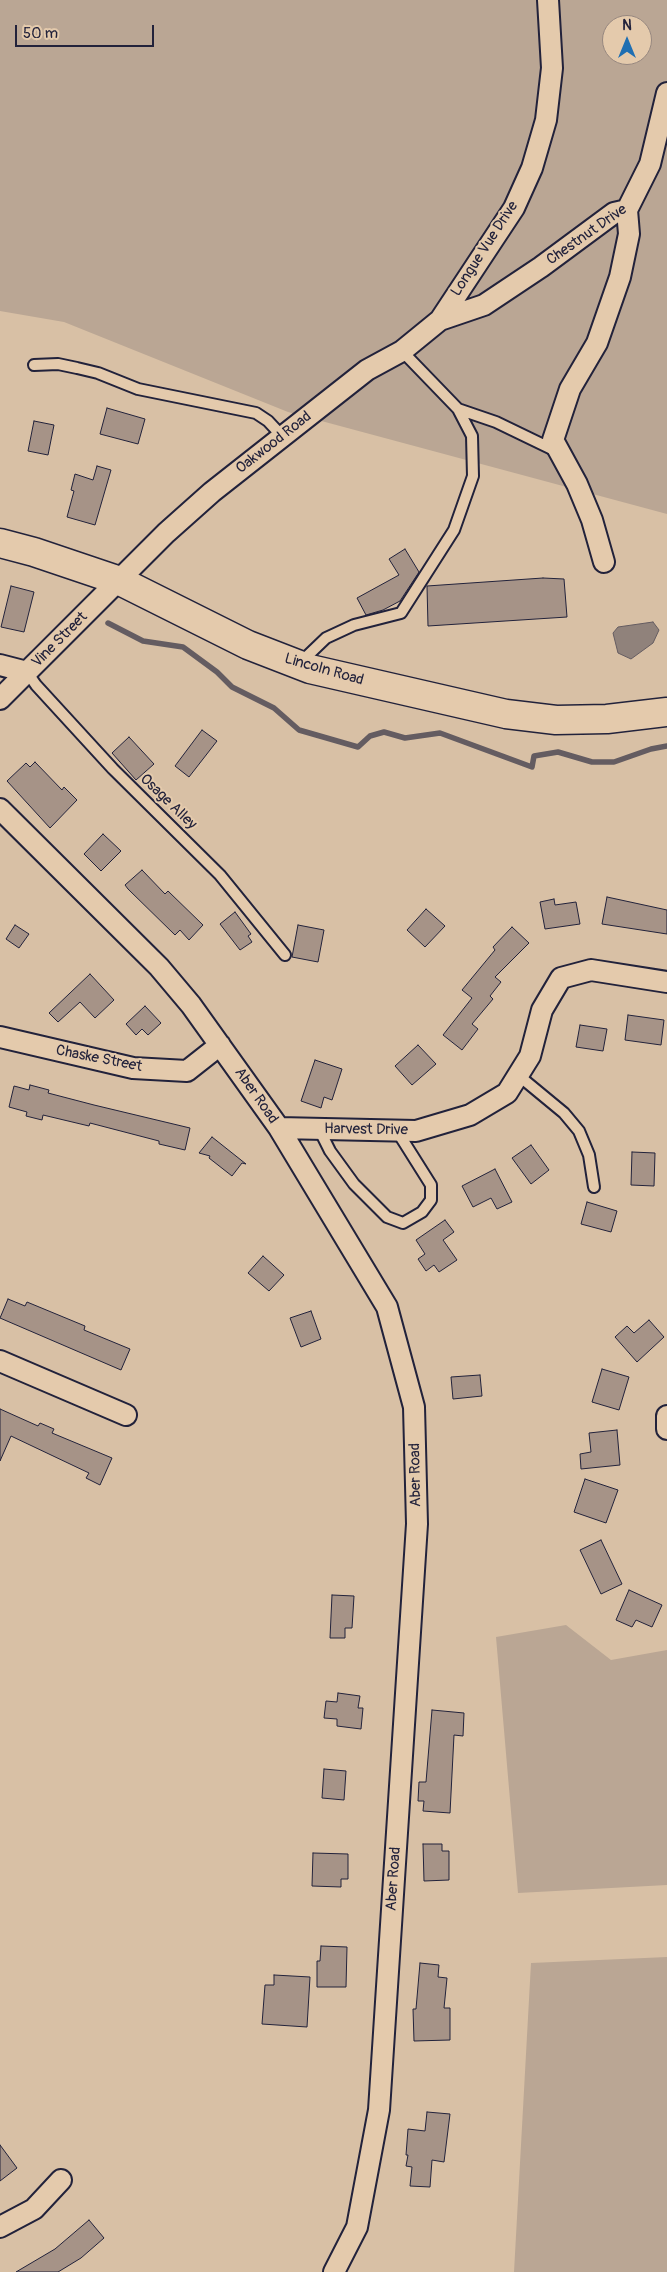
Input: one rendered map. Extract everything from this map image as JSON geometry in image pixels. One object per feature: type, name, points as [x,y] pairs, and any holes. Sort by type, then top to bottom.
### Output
[{"type":"street","name":"Longue Vue Drive","points":[[440,320],[514,208],[532,168],[546,120],[552,68],[548,0]]},
{"type":"street","name":"Chestnut Drive","points":[[440,320],[484,304],[541,267],[614,213],[628,210],[650,164],[667,93]]},
{"type":"street","points":[[604,562],[592,520],[577,484],[553,440],[570,389],[597,343],[620,278],[629,234],[628,210]]},
{"type":"street","name":"Oakwood Road","points":[[120,581],[192,509],[366,370],[402,351],[440,320]]},
{"type":"street","name":"Lincoln Road","points":[[0,543],[34,552],[120,581],[248,645],[299,664],[506,714],[573,720],[607,719],[667,712]]},
{"type":"street","name":"Vine Street","points":[[0,699],[120,581]]},
{"type":"street","points":[[0,665],[27,672]]},
{"type":"street","name":"Aber Road","points":[[0,809],[159,967],[191,1005],[279,1128],[387,1307],[414,1406],[417,1524],[378,2110],[357,2227],[334,2272]]},
{"type":"street","name":"Harvest Drive","points":[[279,1128],[416,1131],[470,1115],[506,1093],[518,1075],[530,1056],[542,1010],[561,978],[591,970],[667,982]]},
{"type":"street","name":"Chaske Street","points":[[0,1037],[133,1068],[187,1071],[220,1045]]},
{"type":"street","points":[[0,1361],[126,1415]]},
{"type":"street","points":[[667,1416],[667,1429]]},
{"type":"street","points":[[0,2227],[34,2209],[61,2180]]},
{"type":"lane","points":[[299,664],[326,638],[354,625],[401,613],[454,530],[473,476],[472,436],[458,409],[402,351]]},
{"type":"lane","points":[[34,365],[58,364],[77,368],[98,373],[138,389],[256,413],[268,421],[282,436]]},
{"type":"lane","points":[[458,409],[496,422],[558,452]]},
{"type":"lane","name":"Osage Alley","points":[[27,672],[36,685],[113,769],[220,875],[285,955]]},
{"type":"lane","points":[[518,1075],[564,1113],[579,1131],[589,1155],[594,1187]]},
{"type":"lane","points":[[319,1129],[330,1151],[354,1184],[387,1217],[403,1223],[422,1212],[431,1200],[431,1185],[397,1131]]},
{"type":"shaded area","points":[[0,0],[667,0],[667,514],[288,412],[64,322],[0,311]]},
{"type":"shaded area","points":[[653,622],[659,630],[653,643],[631,659],[618,653],[613,633],[618,627]]},
{"type":"shaded area","points":[[566,1625],[611,1660],[667,1650],[667,1885],[518,1893],[496,1637]]},
{"type":"shaded area","points":[[667,1957],[667,2272],[514,2272],[531,1963]]},
{"type":"building","points":[[107,408],[145,419],[138,444],[100,434]]},
{"type":"building","points":[[34,421],[54,425],[48,455],[28,451]]},
{"type":"building","points":[[97,466],[111,470],[95,525],[67,517],[74,491],[71,490],[75,474],[93,480]]},
{"type":"building","points":[[405,549],[419,572],[400,601],[383,610],[366,615],[357,598],[399,575],[389,559]]},
{"type":"building","points":[[543,578],[564,579],[567,617],[428,626],[427,586]]},
{"type":"building","points":[[11,586],[34,592],[24,632],[1,627]]},
{"type":"building","points":[[202,730],[217,741],[189,777],[175,766]]},
{"type":"building","points":[[129,737],[154,764],[136,780],[112,753]]},
{"type":"building","points":[[35,762],[62,790],[64,787],[77,800],[50,828],[7,781],[26,763],[30,767]]},
{"type":"building","points":[[103,834],[121,851],[101,871],[84,854]]},
{"type":"building","points":[[142,870],[165,894],[168,891],[203,925],[189,940],[180,930],[175,935],[125,885]]},
{"type":"building","points":[[607,897],[667,910],[667,934],[602,924]]},
{"type":"building","points":[[554,899],[555,905],[576,902],[580,924],[545,929],[540,902]]},
{"type":"building","points":[[426,909],[445,926],[425,947],[407,930]]},
{"type":"building","points":[[235,912],[251,934],[248,936],[252,942],[240,950],[220,924]]},
{"type":"building","points":[[15,925],[29,934],[19,948],[6,939]]},
{"type":"building","points":[[298,925],[324,930],[318,962],[292,957]]},
{"type":"building","points":[[512,927],[529,943],[495,977],[501,982],[490,996],[493,999],[472,1024],[478,1029],[462,1050],[443,1035],[472,998],[462,990],[495,950],[493,947]]},
{"type":"building","points":[[90,974],[114,1000],[95,1018],[80,1002],[58,1022],[49,1013]]},
{"type":"building","points":[[145,1006],[161,1023],[148,1035],[142,1029],[136,1035],[126,1024]]},
{"type":"building","points":[[628,1015],[664,1020],[661,1045],[625,1040]]},
{"type":"building","points":[[580,1025],[607,1029],[603,1051],[576,1047]]},
{"type":"building","points":[[418,1045],[436,1064],[412,1085],[395,1066]]},
{"type":"building","points":[[315,1060],[342,1069],[332,1100],[324,1097],[321,1108],[301,1101]]},
{"type":"building","points":[[30,1085],[49,1090],[48,1093],[190,1128],[185,1150],[159,1144],[159,1141],[90,1123],[89,1126],[43,1115],[42,1120],[26,1116],[27,1112],[9,1107],[14,1086],[29,1090]]},
{"type":"building","points":[[212,1137],[246,1164],[242,1163],[232,1176],[209,1158],[210,1156],[199,1153]]},
{"type":"building","points":[[531,1145],[549,1170],[531,1184],[512,1158]]},
{"type":"building","points":[[632,1152],[655,1153],[654,1186],[631,1185]]},
{"type":"building","points":[[495,1169],[512,1202],[497,1209],[491,1198],[473,1207],[462,1186]]},
{"type":"building","points":[[587,1202],[617,1211],[611,1232],[581,1224]]},
{"type":"building","points":[[445,1220],[454,1232],[443,1240],[457,1260],[439,1272],[434,1265],[426,1271],[418,1259],[425,1254],[416,1240]]},
{"type":"building","points":[[263,1256],[284,1275],[269,1291],[248,1273]]},
{"type":"building","points":[[8,1299],[25,1306],[27,1302],[85,1326],[84,1330],[130,1349],[121,1370],[0,1318]]},
{"type":"building","points":[[311,1311],[321,1339],[301,1347],[290,1318]]},
{"type":"building","points":[[649,1320],[664,1337],[637,1362],[615,1337],[627,1326],[634,1333]]},
{"type":"building","points":[[602,1369],[629,1377],[619,1410],[592,1402]]},
{"type":"building","points":[[480,1375],[482,1396],[453,1399],[451,1377]]},
{"type":"building","points":[[0,1409],[38,1426],[40,1423],[54,1429],[52,1433],[112,1458],[100,1485],[86,1478],[89,1473],[11,1436],[0,1461]]},
{"type":"building","points":[[617,1430],[620,1465],[581,1469],[580,1454],[591,1452],[589,1433]]},
{"type":"building","points":[[585,1479],[618,1490],[606,1523],[574,1512]]},
{"type":"building","points":[[601,1540],[622,1584],[601,1594],[580,1550]]},
{"type":"building","points":[[629,1590],[662,1605],[652,1627],[636,1620],[632,1627],[616,1620]]},
{"type":"building","points":[[332,1595],[354,1596],[352,1628],[345,1628],[345,1638],[330,1638]]},
{"type":"building","points":[[338,1693],[360,1696],[358,1708],[363,1708],[361,1729],[337,1726],[337,1719],[324,1718],[326,1701],[337,1702]]},
{"type":"building","points":[[432,1710],[464,1713],[463,1736],[454,1735],[450,1813],[423,1811],[424,1801],[418,1801],[419,1782],[426,1782]]},
{"type":"building","points":[[324,1769],[346,1771],[344,1800],[322,1798]]},
{"type":"building","points":[[423,1844],[442,1844],[442,1851],[449,1851],[449,1880],[424,1881]]},
{"type":"building","points":[[313,1853],[348,1854],[348,1879],[341,1879],[341,1887],[312,1886]]},
{"type":"building","points":[[321,1946],[347,1947],[346,1987],[317,1987],[317,1961],[320,1961]]},
{"type":"building","points":[[420,1963],[439,1965],[438,1977],[447,1978],[444,2008],[450,2008],[450,2040],[414,2041],[413,2009],[416,2009]]},
{"type":"building","points":[[274,1975],[310,1977],[307,2027],[262,2024],[265,1985],[274,1985]]},
{"type":"building","points":[[427,2112],[450,2114],[444,2162],[432,2160],[430,2187],[410,2186],[412,2167],[406,2166],[408,2129],[425,2131]]},
{"type":"building","points":[[0,2145],[17,2168],[0,2181]]},
{"type":"building","points":[[89,2220],[104,2238],[81,2258],[58,2272],[16,2272],[55,2249]]},
{"type":"waterway","points":[[108,623],[143,641],[183,647],[217,672],[232,687],[274,708],[299,730],[358,747],[370,736],[384,732],[405,738],[440,733],[532,767],[534,756],[558,752],[592,762],[614,762],[651,749],[667,746]]}]
